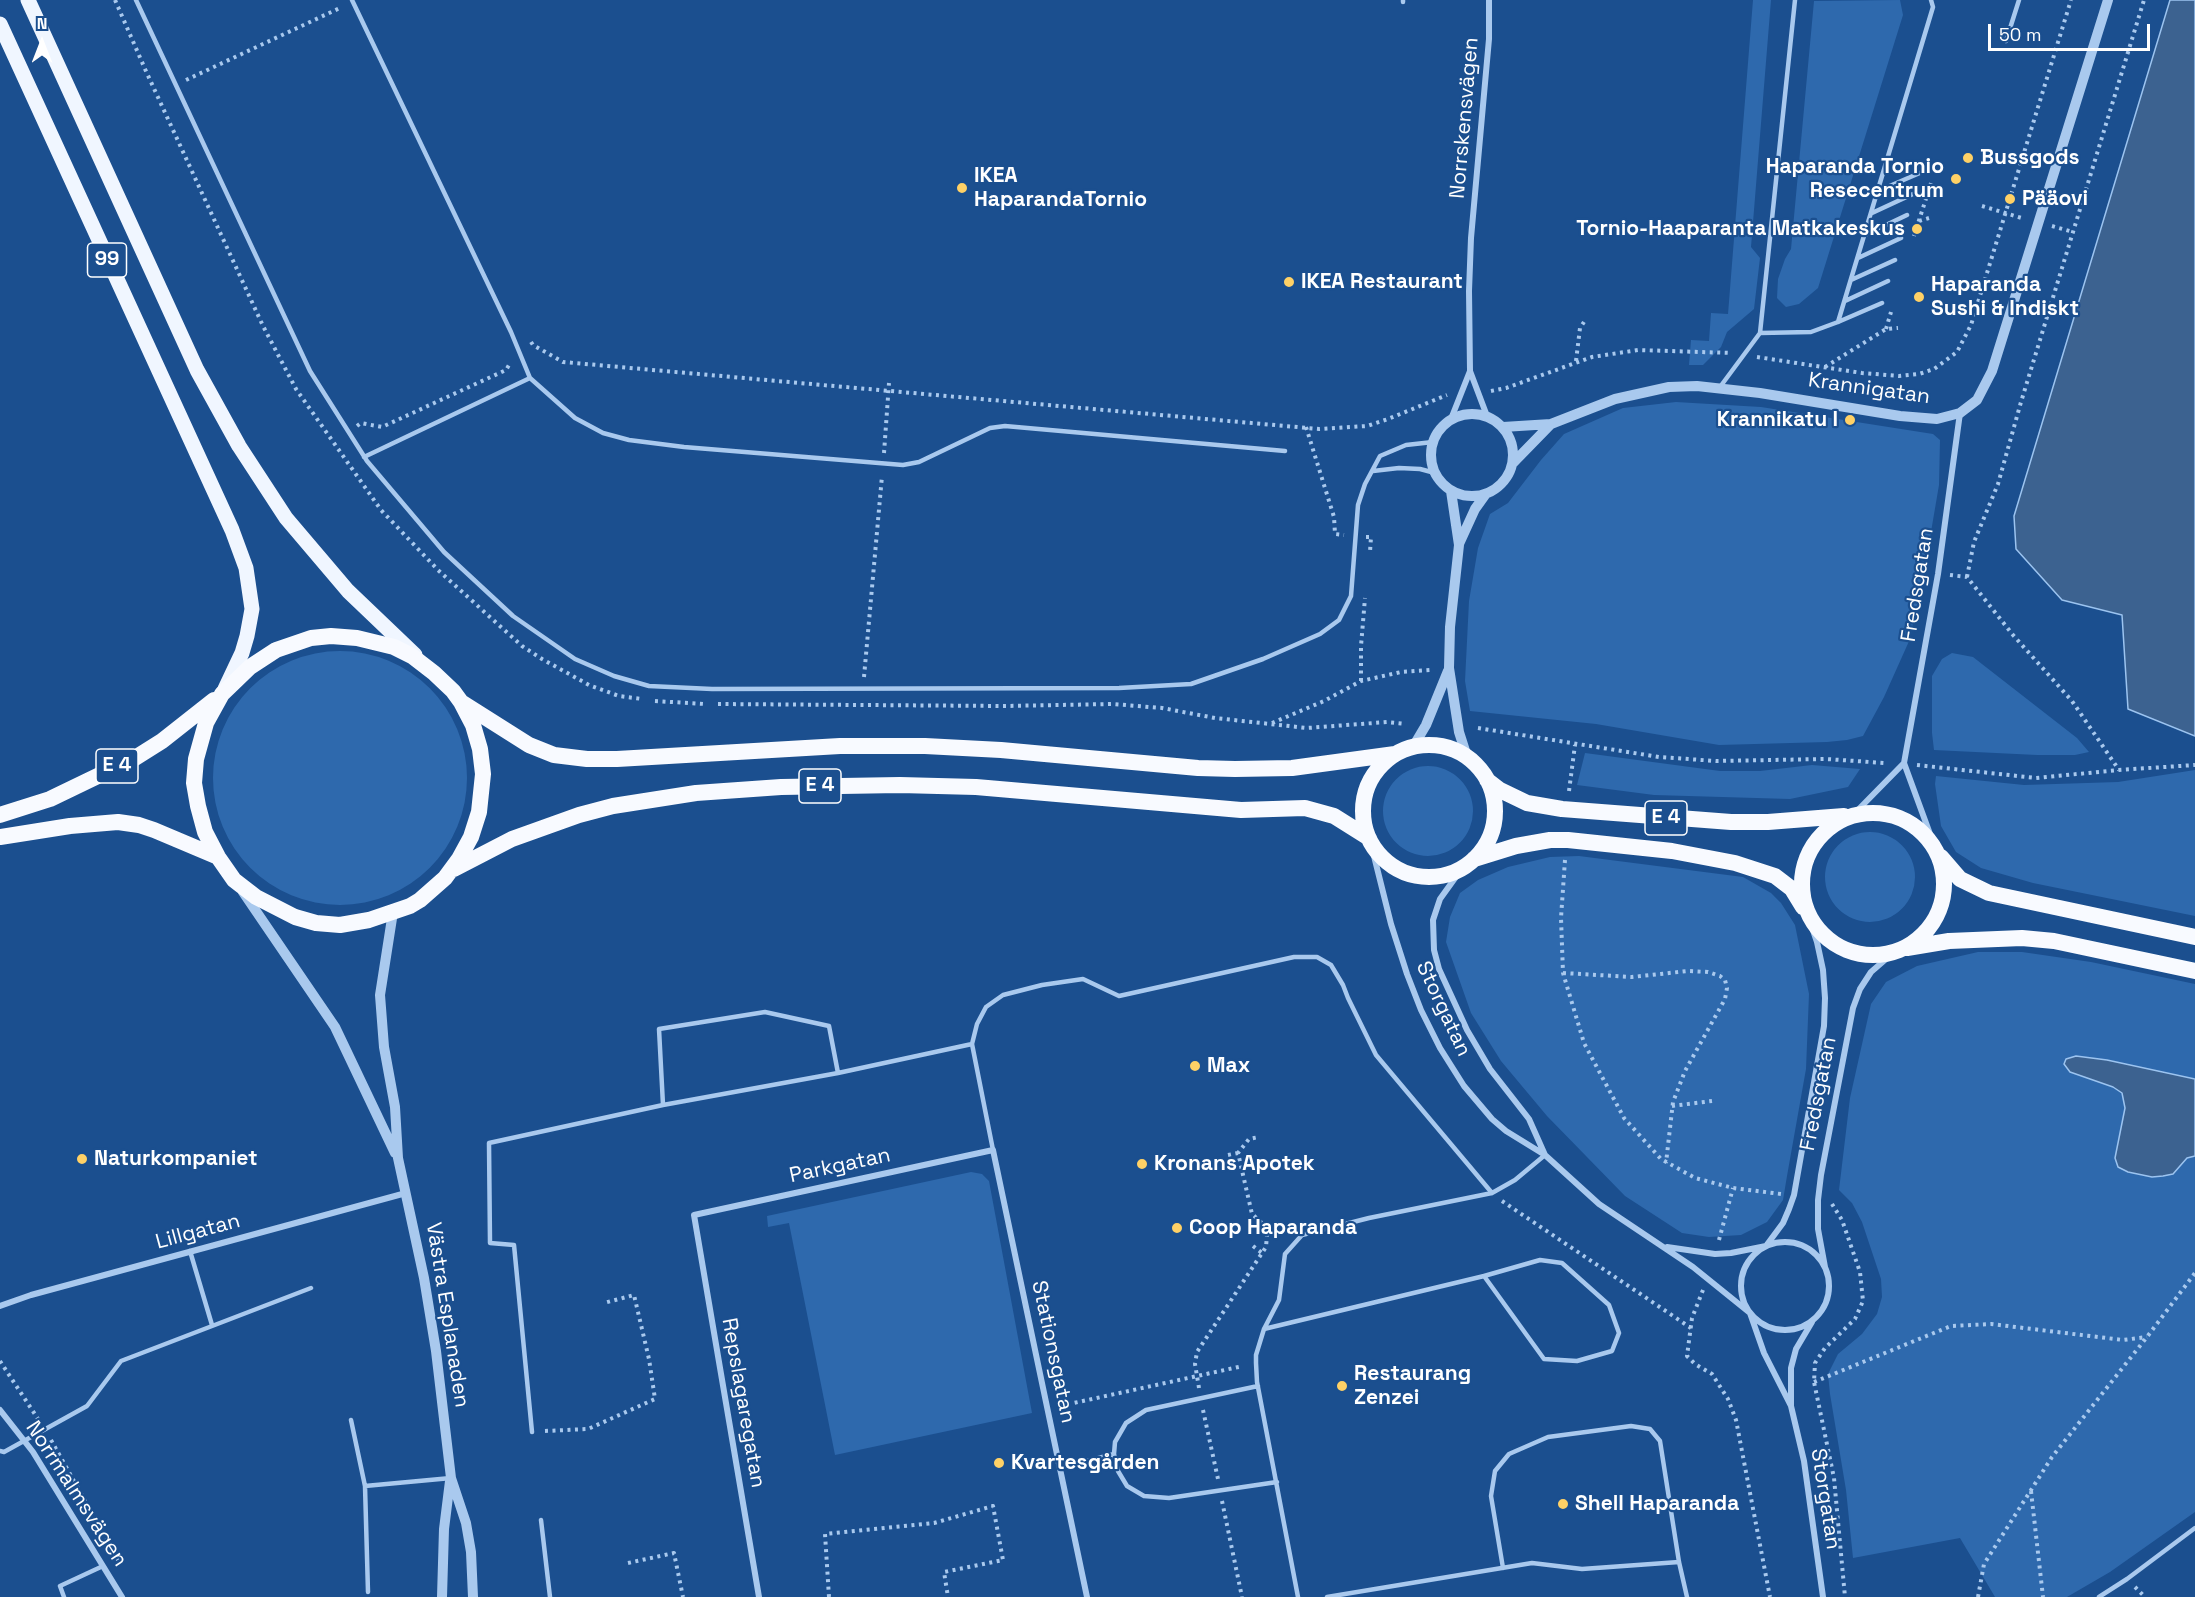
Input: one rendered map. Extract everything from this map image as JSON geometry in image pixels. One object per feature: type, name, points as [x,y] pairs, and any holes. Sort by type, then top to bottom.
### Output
[{"type":"highway","name":"E 4","points":[[0,815],[50,799],[135,758],[162,741],[222,694],[250,667],[276,650],[312,638],[331,636],[357,638],[394,647],[412,656],[434,674],[461,702],[477,737],[482,762],[483,787],[479,812],[471,837],[452,869],[420,900],[369,920],[340,925],[316,923],[295,917],[275,909],[256,897],[234,880],[218,857],[205,832],[194,783],[200,741],[206,723],[222,694]]},
{"type":"highway","name":"E 4","points":[[461,702],[529,745],[554,755],[587,759],[840,746],[926,746],[1235,769],[1293,768],[1395,754]]},
{"type":"highway","name":"E 4","points":[[2195,937],[1989,893],[1960,879],[1920,832],[1897,818],[1877,814],[1759,822],[1562,809],[1527,803],[1500,790],[1467,757],[1442,746],[1425,745],[1413,747],[1386,760],[1374,774],[1365,794],[1363,817],[1369,838],[1386,861],[1412,874],[1436,876],[1516,846],[1550,840],[1672,850],[1736,862],[1775,876],[1792,889],[1808,916],[1828,939],[1851,951],[1876,954],[1949,941],[2022,938],[2054,941],[2195,971]]},
{"type":"highway","name":"E 4","points":[[1468,863],[1488,840],[1494,822],[1494,798],[1487,779]]},
{"type":"highway","name":"E 4","points":[[452,869],[512,839],[579,815],[613,806],[696,793],[781,787],[900,785],[976,787],[1241,810],[1305,808],[1334,816],[1369,838]]},
{"type":"highway","name":"E 4","points":[[1808,916],[1802,885],[1803,869],[1808,855],[1819,837],[1829,828],[1853,815]]},
{"type":"highway","points":[[0,837],[70,826],[118,822],[154,830],[218,857]]},
{"type":"highway","name":"E 4","points":[[1904,949],[1925,932],[1940,906],[1944,882],[1937,853]]},
{"type":"main road","name":"99","points":[[28,0],[197,370],[239,446],[286,518],[348,591],[434,674]]},
{"type":"main road","name":"99","points":[[0,24],[232,530],[246,568],[252,609],[247,636],[243,653],[222,694]]},
{"type":"street","name":"Norrskensvägen","points":[[1470,371],[1471,238],[1489,39],[1489,0]]},
{"type":"street","points":[[1960,412],[1977,400],[1992,372],[2108,0]]},
{"type":"street","points":[[1470,371],[1487,416]]},
{"type":"street","points":[[1451,419],[1470,371]]},
{"type":"street","name":"Krannigatan","points":[[1503,427],[1551,424],[1615,399],[1669,387],[1696,386],[1760,393],[1900,416],[1937,419],[1960,412]]},
{"type":"street","name":"Fredsgatan","points":[[1904,763],[1938,574],[1960,412]]},
{"type":"street","points":[[1464,414],[1487,416],[1503,427],[1513,444],[1513,463],[1510,474],[1495,490],[1485,495],[1462,495],[1442,483],[1435,474],[1431,463],[1433,442],[1437,432],[1451,419],[1464,414]]},
{"type":"street","name":"Krannigatan","points":[[1513,463],[1551,424]]},
{"type":"street","points":[[1451,490],[1459,545],[1450,627],[1449,668],[1459,732],[1467,757]]},
{"type":"street","points":[[1459,545],[1475,509],[1485,495]]},
{"type":"street","points":[[1413,747],[1426,725],[1449,668]]},
{"type":"street","points":[[1853,815],[1904,763],[1937,853]]},
{"type":"street","name":"Storgatan","points":[[1369,838],[1391,924],[1421,1010],[1440,1048],[1464,1086],[1492,1119],[1521,1142],[1545,1155],[1599,1204],[1664,1246],[1763,1324],[1779,1330],[1796,1330],[1812,1322]]},
{"type":"street","name":"Storgatan","points":[[1468,863],[1440,899],[1433,920],[1434,950],[1439,969],[1467,1030],[1490,1069],[1529,1119],[1545,1155]]},
{"type":"street","name":"Västra Esplanaden","points":[[234,880],[335,1027],[398,1158]]},
{"type":"street","name":"Västra Esplanaden","points":[[393,912],[381,981],[380,1010],[384,1047],[395,1107],[398,1158],[435,1341],[451,1478],[466,1523],[471,1552],[473,1597]]},
{"type":"street","name":"Fredsgatan","points":[[1766,1246],[1783,1223],[1794,1195],[1824,1026],[1825,998],[1821,961],[1808,916]]},
{"type":"street","name":"Fredsgatan","points":[[1826,1266],[1818,1229],[1818,1200],[1856,998],[1871,972],[1886,959],[1904,949]]},
{"type":"street","name":"Parkgatan","points":[[694,1215],[993,1150]]},
{"type":"street","name":"Stationsgatan","points":[[993,1150],[1087,1597]]},
{"type":"street","name":"Lillgatan","points":[[0,1306],[31,1295],[406,1193]]},
{"type":"street","name":"Repslagaregatan","points":[[694,1215],[759,1597]]},
{"type":"street","name":"Storgatan","points":[[1664,1246],[1715,1254],[1783,1242],[1800,1244],[1815,1253],[1826,1266],[1830,1284],[1827,1301],[1824,1309],[1812,1322],[1796,1349],[1791,1368],[1791,1406],[1804,1461],[1823,1597]]},
{"type":"street","name":"Storgatan","points":[[1766,1246],[1752,1257],[1743,1272],[1742,1298],[1750,1313],[1764,1353],[1791,1406]]},
{"type":"street","name":"Norrmalmsvägen","points":[[0,1410],[24,1441],[122,1597]]},
{"type":"street","name":"Västra Esplanaden","points":[[442,1597],[444,1529],[451,1478]]},
{"type":"lane","points":[[136,0],[310,372],[364,457],[444,552],[513,616],[575,659],[614,676],[650,686],[712,689],[1152,688],[1191,684],[1320,634],[1339,620],[1351,596],[1358,505],[1365,484],[1380,456],[1406,445],[1433,442]]},
{"type":"lane","points":[[1719,388],[1760,333],[1795,0]]},
{"type":"lane","points":[[1838,322],[1933,8],[1931,0]]},
{"type":"lane","points":[[2006,41],[2019,0]]},
{"type":"lane","points":[[352,1],[520,351],[530,378],[575,418],[588,426],[629,440],[903,465],[919,462],[990,428],[1005,426],[1285,451]]},
{"type":"lane","points":[[1878,192],[1922,172]]},
{"type":"lane","points":[[1872,213],[1913,194]]},
{"type":"lane","points":[[1865,235],[1907,215]]},
{"type":"lane","points":[[1858,258],[1901,238]]},
{"type":"lane","points":[[1851,280],[1895,260]]},
{"type":"lane","points":[[1845,301],[1888,281]]},
{"type":"lane","points":[[1760,333],[1810,332],[1882,303]]},
{"type":"lane","points":[[364,457],[530,378]]},
{"type":"lane","points":[[1373,471],[1409,469],[1435,474]]},
{"type":"lane","points":[[993,1150],[972,1044],[977,1024],[986,1007],[1003,995],[1042,985],[1083,979],[1119,996],[1294,957],[1317,957],[1331,965],[1376,1055],[1492,1193]]},
{"type":"lane","points":[[663,1105],[659,1029],[765,1012],[829,1026],[838,1073]]},
{"type":"lane","points":[[532,1432],[514,1245],[490,1243],[489,1143],[663,1105],[838,1073],[972,1044]]},
{"type":"lane","points":[[1298,1597],[1258,1386],[1256,1363],[1256,1355],[1264,1329],[1279,1300],[1285,1254],[1302,1235],[1369,1218],[1492,1193],[1515,1180],[1545,1155]]},
{"type":"lane","points":[[190,1251],[212,1325]]},
{"type":"lane","points":[[1264,1329],[1484,1276],[1540,1260],[1562,1263],[1609,1305],[1619,1333],[1612,1351],[1576,1361],[1544,1359],[1484,1276]]},
{"type":"lane","points":[[0,1451],[3,1452],[87,1406],[121,1361],[311,1288]]},
{"type":"lane","points":[[1258,1386],[1146,1410],[1126,1423],[1115,1442],[1114,1454],[1118,1471],[1127,1486],[1144,1496],[1169,1498],[1277,1482]]},
{"type":"lane","points":[[351,1420],[365,1486],[368,1592]]},
{"type":"lane","points":[[1503,1568],[1491,1496],[1495,1471],[1509,1454],[1548,1437],[1631,1426],[1650,1430],[1660,1442],[1678,1562],[1687,1597]]},
{"type":"lane","points":[[1060,1468],[1114,1454]]},
{"type":"lane","points":[[365,1486],[451,1478]]},
{"type":"lane","points":[[541,1520],[550,1597]]},
{"type":"lane","points":[[2100,1597],[2195,1528]]},
{"type":"lane","points":[[1326,1597],[1533,1563],[1582,1569],[1678,1562]]},
{"type":"lane","points":[[64,1597],[60,1586],[103,1566]]},
{"type":"path","points":[[115,0],[263,326],[296,388],[381,510],[438,570],[522,645],[542,659],[589,685],[619,696],[666,703],[1005,706],[1113,704],[1162,708],[1215,718],[1307,728],[1387,722],[1406,724]]},
{"type":"path","points":[[1592,357],[1638,350],[1720,352],[1899,376],[1919,374],[1946,361],[1957,352],[1971,325],[2071,0]]},
{"type":"path","points":[[2120,770],[2072,701],[2013,635],[1967,577],[1974,542],[1998,484],[2144,0]]},
{"type":"path","points":[[156,94],[352,1]]},
{"type":"path","points":[[1912,243],[1933,177]]},
{"type":"path","points":[[1982,206],[2005,213]]},
{"type":"path","points":[[1919,220],[1929,218]]},
{"type":"path","points":[[1886,329],[1892,308]]},
{"type":"path","points":[[1576,361],[1580,328],[1584,322]]},
{"type":"path","points":[[1825,367],[1886,329],[1898,328]]},
{"type":"path","points":[[527,334],[533,345],[563,362],[1306,427]]},
{"type":"path","points":[[332,442],[362,423],[382,427],[506,370],[509,365],[506,357],[533,345]]},
{"type":"path","points":[[863,705],[889,383]]},
{"type":"path","points":[[1271,723],[1324,701],[1361,681],[1401,672],[1449,668]]},
{"type":"path","points":[[1478,728],[1659,757],[1716,761],[1826,759],[1904,763],[2036,778],[2195,765]]},
{"type":"path","points":[[1569,791],[1575,745]]},
{"type":"path","points":[[1565,860],[1561,918],[1563,973],[1584,1043],[1624,1118],[1661,1160],[1695,1178],[1733,1188],[1794,1195]]},
{"type":"path","points":[[1563,973],[1632,977],[1688,971],[1708,972],[1725,980],[1727,988],[1725,999],[1685,1071],[1672,1106],[1666,1163]]},
{"type":"path","points":[[1672,1106],[1712,1101]]},
{"type":"path","points":[[1228,1155],[1238,1153],[1249,1139],[1259,1137]]},
{"type":"path","points":[[1238,1153],[1252,1214],[1263,1224],[1267,1234],[1266,1246],[1197,1352],[1195,1364],[1242,1597]]},
{"type":"path","points":[[1715,1254],[1733,1188]]},
{"type":"path","points":[[1492,1193],[1690,1328]]},
{"type":"path","points":[[1818,1200],[1831,1203],[1842,1220],[1860,1272],[1863,1301],[1855,1319],[1825,1348],[1815,1363],[1814,1382],[1834,1478],[1845,1597]]},
{"type":"path","points":[[1253,1246],[1262,1253]]},
{"type":"path","points":[[1978,1597],[1984,1564],[2052,1457],[2195,1273]]},
{"type":"path","points":[[1707,1278],[1692,1318],[1687,1356],[1695,1364],[1712,1374],[1728,1399],[1736,1420],[1770,1597]]},
{"type":"path","points":[[532,1432],[588,1429],[655,1399],[649,1359],[634,1295],[604,1303]]},
{"type":"path","points":[[1814,1382],[1951,1326],[1991,1324],[2123,1340],[2147,1337]]},
{"type":"path","points":[[0,1361],[45,1430],[121,1566]]},
{"type":"path","points":[[1048,1408],[1256,1363]]},
{"type":"path","points":[[2031,1490],[2043,1597]]},
{"type":"path","points":[[829,1597],[825,1534],[933,1523],[993,1506],[1002,1560],[944,1572],[948,1597]]},
{"type":"path","points":[[628,1563],[675,1553],[683,1597]]},
{"type":"shaded area","points":[[1753,0],[1771,0],[1751,247],[1760,258],[1754,309],[1727,332],[1721,347],[1703,365],[1689,365],[1691,340],[1709,341],[1711,313],[1728,314]]},
{"type":"shaded area","points":[[1900,0],[1903,15],[1818,288],[1799,304],[1786,307],[1777,298],[1778,279],[1791,249],[1814,1]]},
{"type":"shaded area","points":[[2170,0],[2195,0],[2195,736],[2128,709],[2122,615],[2062,600],[2016,549],[2014,516]]},
{"type":"shaded area","points":[[1676,402],[1761,407],[1933,434],[1940,440],[1939,485],[1910,639],[1884,697],[1863,736],[1827,742],[1719,745],[1596,724],[1470,711],[1465,681],[1469,601],[1478,548],[1490,514],[1508,503],[1564,434],[1623,408]]},
{"type":"shaded area","points":[[340,651],[377,656],[411,672],[430,688],[446,707],[462,741],[467,778],[462,815],[446,849],[430,868],[411,884],[377,900],[340,905],[303,900],[269,884],[250,868],[234,849],[218,815],[213,778],[218,741],[234,707],[250,688],[269,672],[303,656]]},
{"type":"shaded area","points":[[1952,653],[1973,657],[2077,738],[2089,752],[2075,755],[2037,755],[1934,750],[1932,676],[1942,659]]},
{"type":"shaded area","points":[[1585,753],[1720,771],[1760,771],[1812,765],[1860,769],[1848,787],[1790,799],[1654,795],[1577,785]]},
{"type":"shaded area","points":[[1428,766],[1445,770],[1460,779],[1469,794],[1473,811],[1469,828],[1460,843],[1445,852],[1428,856],[1411,852],[1396,843],[1387,828],[1383,811],[1387,794],[1396,779],[1411,770]]},
{"type":"shaded area","points":[[2195,770],[2195,916],[2033,883],[1981,868],[1956,852],[1941,826],[1935,784],[1936,776],[2024,785],[2118,782]]},
{"type":"shaded area","points":[[1870,832],[1887,835],[1902,845],[1912,860],[1915,877],[1912,894],[1902,909],[1887,919],[1870,922],[1853,919],[1838,909],[1828,894],[1825,877],[1828,860],[1838,845],[1853,835]]},
{"type":"shaded area","points":[[1579,856],[1743,877],[1771,893],[1781,903],[1795,925],[1809,994],[1806,1069],[1783,1200],[1767,1222],[1741,1235],[1709,1237],[1682,1233],[1625,1196],[1547,1116],[1501,1061],[1471,1013],[1446,942],[1450,917],[1460,893],[1478,880],[1508,867],[1550,857]]},
{"type":"shaded area","points":[[1978,952],[2022,952],[2091,962],[2195,984],[2195,1512],[2110,1572],[2067,1597],[1995,1597],[1960,1538],[1853,1558],[1846,1490],[1830,1394],[1828,1374],[1838,1354],[1862,1334],[1877,1314],[1882,1297],[1881,1279],[1862,1222],[1852,1203],[1839,1190],[1850,1098],[1871,1004],[1886,982],[1917,966]]},
{"type":"shaded area","points":[[2076,1056],[2107,1060],[2195,1079],[2195,1156],[2187,1158],[2173,1174],[2163,1176],[2152,1177],[2128,1172],[2118,1167],[2115,1158],[2125,1108],[2122,1093],[2113,1087],[2070,1072],[2064,1064],[2066,1059]]},
{"type":"shaded area","points":[[971,1172],[982,1174],[989,1181],[1032,1413],[835,1455],[789,1223],[768,1227],[767,1216]]},
{"type":"place","name":"Bussgods","points":[[1968,158]]},
{"type":"place","name":"Haparanda Tornio Resecentrum","points":[[1956,179]]},
{"type":"place","name":"IKEA HaparandaTornio","points":[[962,188]]},
{"type":"place","name":"Pääovi","points":[[2010,199]]},
{"type":"place","name":"Tornio-Haaparanta Matkakeskus","points":[[1917,229]]},
{"type":"place","name":"IKEA Restaurant","points":[[1289,282]]},
{"type":"place","name":"Haparanda Sushi & Indiskt","points":[[1919,297]]},
{"type":"place","name":"Krannikatu I","points":[[1850,420]]},
{"type":"place","name":"Max","points":[[1195,1066]]},
{"type":"place","name":"Naturkompaniet","points":[[82,1159]]},
{"type":"place","name":"Kronans Apotek","points":[[1142,1164]]},
{"type":"place","name":"Coop Haparanda","points":[[1177,1228]]},
{"type":"place","name":"Restaurang Zenzei","points":[[1342,1386]]},
{"type":"place","name":"Kvartesgården","points":[[999,1463]]},
{"type":"place","name":"Shell Haparanda","points":[[1563,1504]]}]
